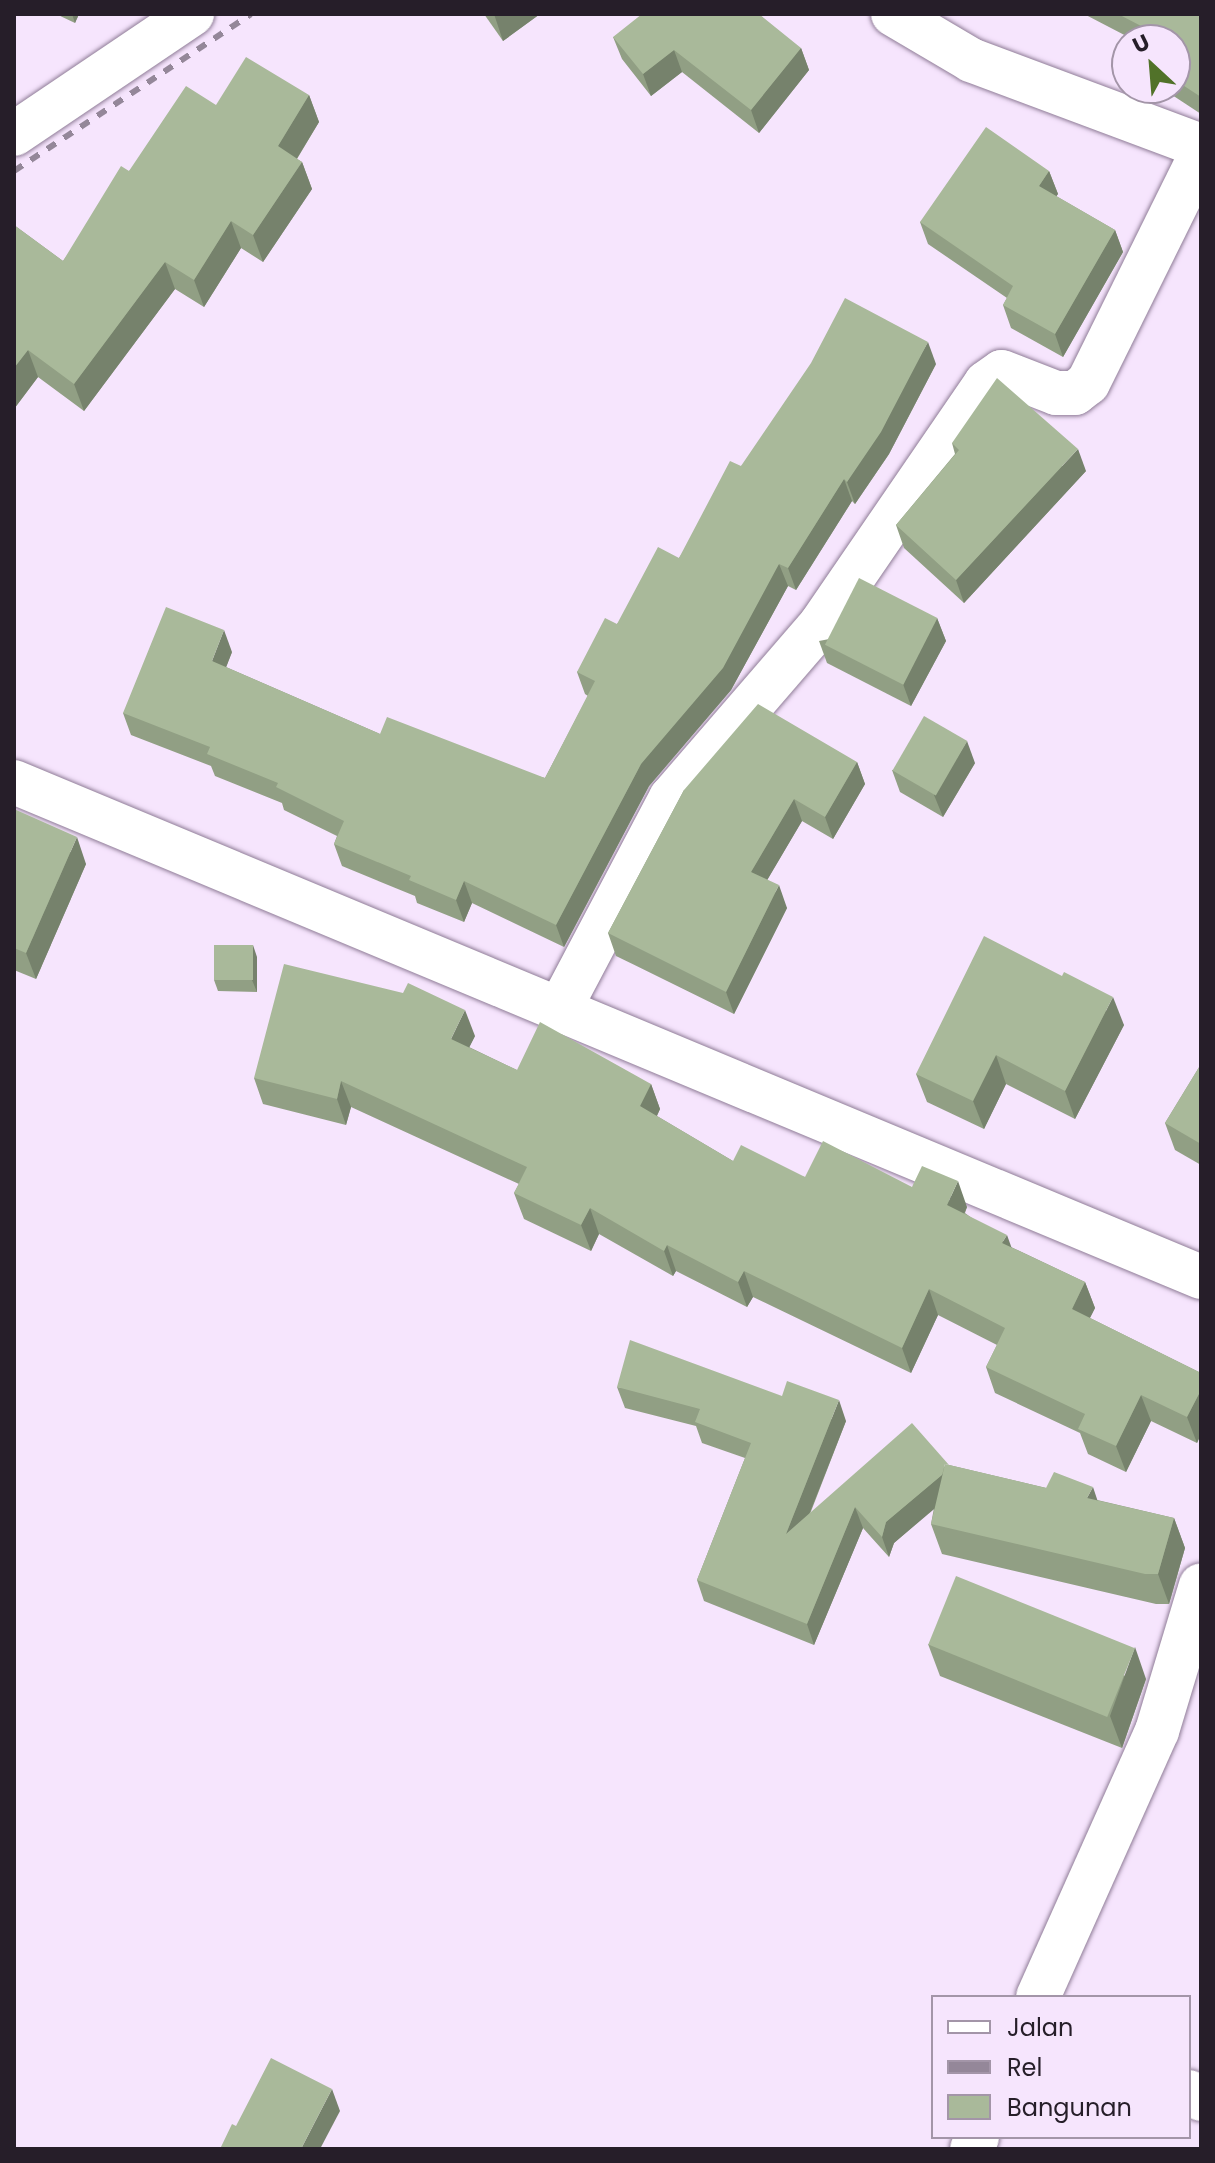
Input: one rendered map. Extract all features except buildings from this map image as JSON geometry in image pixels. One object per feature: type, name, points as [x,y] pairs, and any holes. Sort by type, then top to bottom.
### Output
[{"type":"street","points":[[14,134],[192,14]]},
{"type":"street","points":[[893,14],[971,60],[1201,146]]},
{"type":"street","points":[[558,1012],[671,798],[821,624],[986,383],[1002,372],[1056,393],[1075,393],[1088,383],[1201,154]]},
{"type":"street","points":[[14,782],[558,1012],[1201,1277]]},
{"type":"street","points":[[1039,1995],[1157,1731],[1201,1585]]},
{"type":"railway","points":[[14,171],[251,14]]}]
